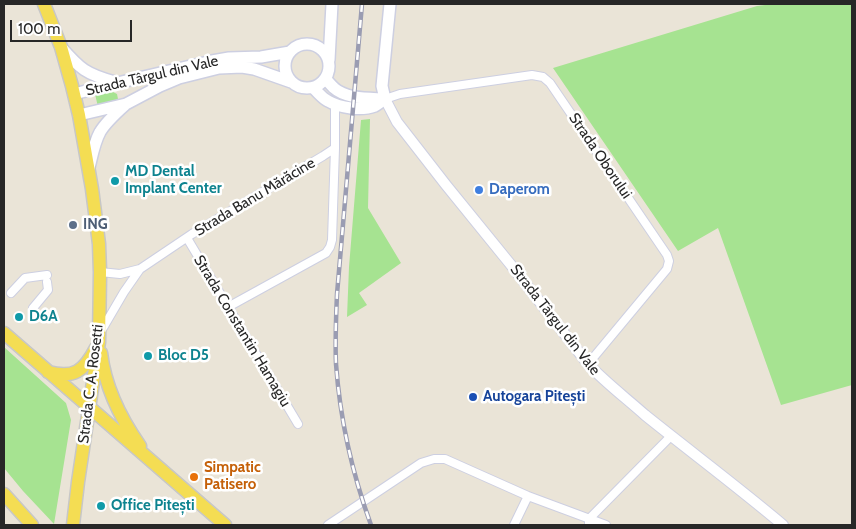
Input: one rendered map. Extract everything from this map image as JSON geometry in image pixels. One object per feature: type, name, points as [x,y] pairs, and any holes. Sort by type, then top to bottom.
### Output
[{"type":"main road","name":"Strada C. A. Rosetti","points":[[44,4],[61,47],[79,115],[95,213],[100,272],[99,338],[73,525]]},
{"type":"main road","points":[[328,60],[332,4]]},
{"type":"main road","points":[[385,99],[382,86],[390,4]]},
{"type":"main road","points":[[314,45],[324,37],[331,26]]},
{"type":"main road","points":[[301,45],[314,45],[325,54],[330,66],[326,79],[322,83],[313,88],[301,88],[291,82],[285,71],[286,58],[290,52],[301,45]]},
{"type":"main road","points":[[61,47],[77,65],[87,72],[99,78],[117,83]]},
{"type":"main road","name":"Strada Târgul din Vale","points":[[74,94],[212,61],[230,58],[261,58],[290,52]]},
{"type":"main road","name":"Strada Târgul din Vale","points":[[79,115],[126,104],[179,78],[220,68],[242,67],[254,69],[291,82]]},
{"type":"main road","points":[[326,79],[333,88],[347,94],[362,98],[385,99]]},
{"type":"main road","points":[[313,88],[335,105],[348,107],[375,106],[385,99]]},
{"type":"main road","points":[[89,169],[94,145],[100,131],[126,104]]},
{"type":"main road","points":[[4,333],[225,525]]},
{"type":"main road","points":[[48,372],[66,375],[78,371],[92,355],[99,338]]},
{"type":"main road","points":[[99,338],[105,375],[119,410],[129,430],[152,463]]},
{"type":"main road","points":[[4,494],[32,525]]},
{"type":"street","name":"Strada Oborului","points":[[385,99],[400,94],[532,76],[543,77],[550,83],[667,255],[669,261],[667,269],[588,364]]},
{"type":"street","name":"Strada Târgul din Vale","points":[[385,99],[397,122],[601,378],[784,525]]},
{"type":"street","points":[[228,308],[326,253],[330,247],[332,240],[335,105]]},
{"type":"street","name":"Strada Banu Mărăcine","points":[[100,272],[120,274],[140,269],[187,238],[335,148]]},
{"type":"street","name":"Strada Constantin Hamagiu","points":[[187,238],[298,424]]},
{"type":"street","name":"Strada Banu Mărăcine","points":[[99,338],[124,292],[140,269]]},
{"type":"street","points":[[11,293],[25,278],[47,278],[48,290],[34,308]]},
{"type":"street","points":[[589,522],[671,436]]},
{"type":"street","points":[[328,525],[421,463],[434,459],[445,459],[589,522],[606,525]]},
{"type":"street","points":[[514,525],[528,496]]},
{"type":"green space","points":[[773,4],[852,4],[852,385],[781,405],[718,228],[678,251],[553,68],[757,6]]},
{"type":"green space","points":[[111,91],[117,94],[118,99],[98,107],[95,94]]},
{"type":"green space","points":[[370,119],[368,208],[401,263],[359,293],[367,305],[347,317],[349,267],[361,120]]},
{"type":"green space","points":[[4,347],[66,403],[71,420],[54,524],[4,468]]},
{"type":"railway","points":[[362,4],[337,294],[336,355],[340,405],[348,446],[358,486],[371,525]]},
{"type":"place","name":"MD Dental Implant Center","points":[[115,181]]},
{"type":"place","name":"Daperom","points":[[479,190]]},
{"type":"place","name":"ING","points":[[73,225]]},
{"type":"place","name":"D6A","points":[[19,317]]},
{"type":"place","name":"Bloc D5","points":[[148,356]]},
{"type":"place","name":"Autogara Pitești","points":[[473,397]]},
{"type":"place","name":"Simpatic Patisero","points":[[194,477]]},
{"type":"place","name":"Office Pitești","points":[[101,506]]}]
